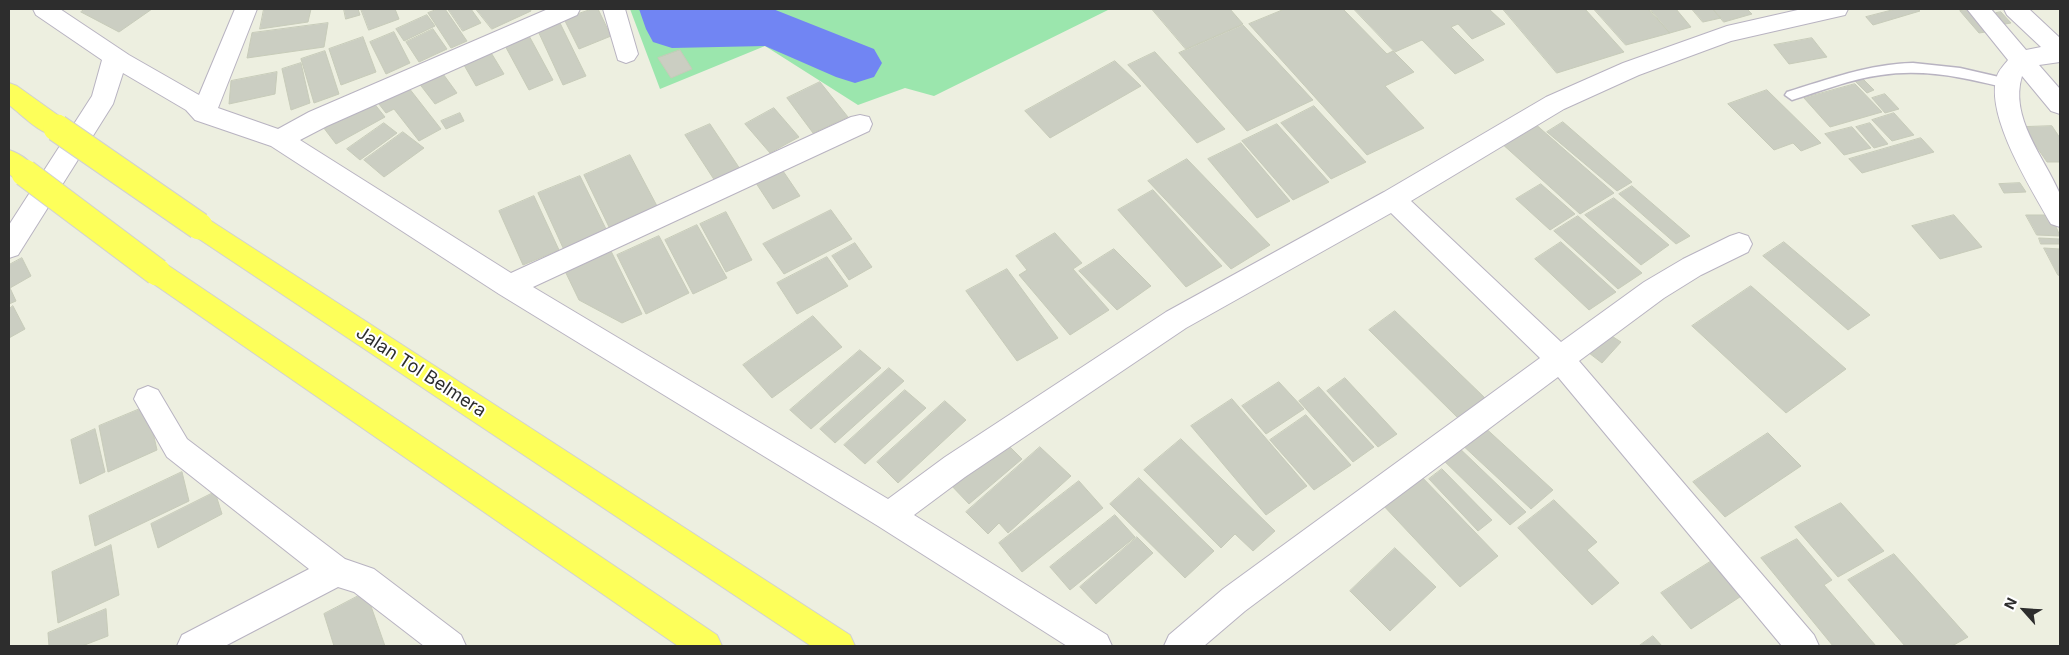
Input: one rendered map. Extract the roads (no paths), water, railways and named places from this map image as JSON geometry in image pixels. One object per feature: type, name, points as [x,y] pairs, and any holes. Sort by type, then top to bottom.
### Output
[{"type":"highway","name":"Jalan Tol Belmera","points":[[9,92],[57,128],[200,226],[838,646]]},
{"type":"highway","points":[[17,166],[158,272],[706,646]]},
{"type":"street","points":[[47,9],[118,59],[200,109],[280,139],[509,286],[889,516],[1096,646]]},
{"type":"street","points":[[200,109],[246,9]]},
{"type":"street","points":[[280,139],[327,115],[569,9]]},
{"type":"street","points":[[614,9],[626,54]]},
{"type":"street","points":[[889,516],[955,467],[1176,320],[1393,199],[1555,103],[1592,85],[1727,34],[1837,9]]},
{"type":"street","points":[[1978,9],[2060,105]]},
{"type":"street","points":[[2015,9],[2060,53]]},
{"type":"street","points":[[2060,53],[2021,60],[2014,66],[2007,83],[2007,104],[2028,160],[2060,217]]},
{"type":"street","points":[[9,247],[104,98],[118,59]]},
{"type":"street","points":[[509,286],[860,124]]},
{"type":"street","points":[[1393,199],[1561,360],[1803,646]]},
{"type":"street","points":[[1180,646],[1234,600],[1654,290],[1692,267],[1738,244]]},
{"type":"street","points":[[148,399],[177,448],[336,572],[363,580],[450,646]]},
{"type":"street","points":[[192,646],[336,572]]},
{"type":"lane","points":[[1792,95],[1881,70],[1910,68],[1954,71],[2007,83]]},
{"type":"waterway","points":[[665,9],[672,29],[771,27],[855,63]]}]
